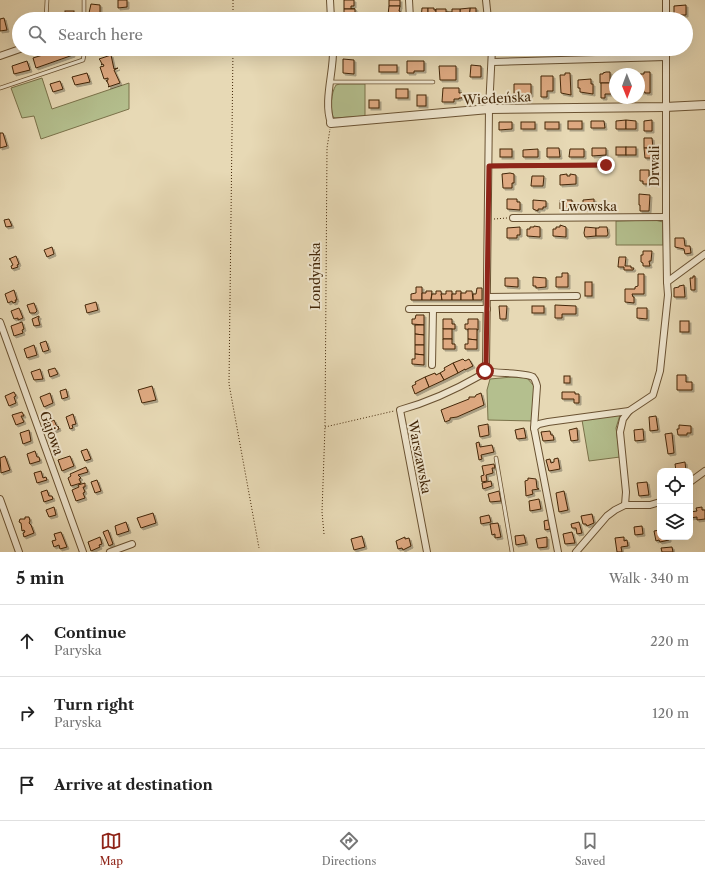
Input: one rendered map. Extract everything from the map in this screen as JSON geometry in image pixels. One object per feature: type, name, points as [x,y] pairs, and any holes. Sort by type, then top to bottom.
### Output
[{"type":"street","points":[[330,0],[331,12]]},
{"type":"street","points":[[409,0],[410,12]]},
{"type":"street","points":[[486,0],[487,12]]},
{"type":"street","points":[[666,0],[666,12]]},
{"type":"street","points":[[0,56],[12,52]]},
{"type":"street","points":[[331,123],[328,106],[334,56]]},
{"type":"street","points":[[492,56],[485,371],[532,376],[535,380],[534,428],[558,552]]},
{"type":"street","points":[[492,62],[666,57]]},
{"type":"street","name":"Drwali","points":[[629,411],[653,395],[660,371],[668,295],[665,107],[666,57]]},
{"type":"street","name":"Wiedeńska","points":[[331,123],[490,109],[665,107],[705,105]]},
{"type":"street","name":"Lwowska","points":[[513,218],[666,217]]},
{"type":"street","points":[[667,282],[705,254]]},
{"type":"street","points":[[487,297],[577,296]]},
{"type":"street","points":[[409,309],[487,309]]},
{"type":"street","points":[[432,365],[433,309]]},
{"type":"street","name":"Gajowa","points":[[0,322],[83,552]]},
{"type":"street","name":"Warszawska","points":[[428,552],[400,410],[447,394],[481,375],[485,371]]},
{"type":"street","points":[[534,428],[539,424],[548,422],[629,411]]},
{"type":"street","points":[[625,505],[626,492],[620,432],[623,419],[629,411]]},
{"type":"street","points":[[693,480],[705,472]]},
{"type":"street","points":[[0,499],[19,552]]},
{"type":"street","points":[[576,552],[607,516],[615,510],[625,505],[650,505],[657,503]]},
{"type":"street","points":[[110,552],[132,544]]},
{"type":"lane","points":[[46,12],[47,0]]},
{"type":"lane","points":[[84,0],[84,12]]},
{"type":"lane","points":[[0,88],[83,60],[84,56]]},
{"type":"lane","points":[[331,82],[432,82]]},
{"type":"lane","points":[[489,166],[606,165]]},
{"type":"lane","points":[[496,458],[512,552]]},
{"type":"path","points":[[233,0],[233,12]]},
{"type":"path","points":[[233,56],[229,384],[260,548]]},
{"type":"path","name":"Londyńska","points":[[324,534],[322,512],[325,427],[327,148],[331,123]]},
{"type":"path","points":[[492,219],[513,218]]},
{"type":"path","points":[[325,427],[400,410]]},
{"type":"green space","points":[[42,78],[52,109],[129,83],[129,109],[41,139],[34,116],[22,118],[11,88]]},
{"type":"green space","points":[[365,84],[365,116],[333,117],[332,96],[336,85]]},
{"type":"green space","points":[[655,220],[663,222],[663,245],[616,245],[616,221]]},
{"type":"green space","points":[[512,377],[527,378],[534,386],[533,421],[488,420],[487,390],[490,379]]},
{"type":"green space","points":[[620,415],[616,428],[620,457],[589,461],[582,420]]},
{"type":"building","points":[[118,0],[127,0],[127,7],[118,8]]},
{"type":"building","points":[[344,0],[354,0],[354,6],[351,6],[351,9],[344,9]]},
{"type":"building","points":[[389,0],[400,0],[400,6],[389,6]]},
{"type":"building","points":[[91,4],[100,5],[100,12],[89,12]]},
{"type":"building","points":[[686,5],[686,12],[674,12],[674,6]]},
{"type":"building","points":[[389,6],[400,6],[400,12],[388,12]]},
{"type":"building","points":[[422,8],[428,8],[428,12],[422,12]]},
{"type":"building","points":[[428,8],[434,8],[434,10],[436,10],[436,12],[428,12]]},
{"type":"building","points":[[470,8],[476,8],[476,12],[470,12]]},
{"type":"building","points":[[470,8],[470,12],[460,12],[460,9]]},
{"type":"building","points":[[344,9],[355,9],[355,12],[344,12]]},
{"type":"building","points":[[436,9],[446,9],[446,12],[436,12]]},
{"type":"building","points":[[452,9],[460,9],[460,12],[452,12]]},
{"type":"building","points":[[4,18],[7,30],[0,31],[0,19]]},
{"type":"building","points":[[39,56],[70,56],[36,68],[33,58]]},
{"type":"building","points":[[111,56],[114,69],[118,68],[114,70],[120,83],[108,87],[109,86],[106,81],[108,78],[104,79],[100,67],[104,66],[103,64],[101,65],[102,64],[99,59]]},
{"type":"building","points":[[343,59],[354,60],[354,74],[343,73]]},
{"type":"building","points":[[27,61],[30,70],[14,74],[12,66]]},
{"type":"building","points":[[407,61],[424,61],[424,71],[407,73]]},
{"type":"building","points":[[379,65],[397,65],[397,72],[379,72]]},
{"type":"building","points":[[471,65],[481,66],[481,77],[470,77]]},
{"type":"building","points":[[439,66],[456,66],[456,80],[440,80]]},
{"type":"building","points":[[609,72],[609,83],[600,83],[600,74]]},
{"type":"building","points":[[645,72],[650,72],[650,93],[645,93]]},
{"type":"building","points":[[87,73],[90,82],[75,85],[72,77]]},
{"type":"building","points":[[565,73],[570,73],[571,95],[561,93],[560,75],[565,75]]},
{"type":"building","points":[[541,76],[553,76],[553,91],[547,91],[547,97],[541,97]]},
{"type":"building","points":[[591,79],[591,84],[593,84],[593,94],[580,92],[580,88],[578,88],[578,80]]},
{"type":"building","points":[[60,81],[63,89],[53,92],[50,84]]},
{"type":"building","points":[[601,83],[609,83],[609,94],[605,94],[605,98],[601,98]]},
{"type":"building","points":[[514,84],[531,84],[531,95],[521,95],[521,98],[514,98]]},
{"type":"building","points":[[443,88],[459,88],[459,93],[462,93],[462,98],[454,99],[454,102],[442,102]]},
{"type":"building","points":[[396,89],[408,89],[408,98],[396,98]]},
{"type":"building","points":[[417,95],[426,95],[426,106],[417,106]]},
{"type":"building","points":[[369,100],[379,100],[379,108],[369,108]]},
{"type":"building","points":[[626,120],[626,129],[616,129],[616,121]]},
{"type":"building","points":[[626,120],[636,121],[636,129],[626,129]]},
{"type":"building","points":[[652,120],[652,131],[644,131],[644,121]]},
{"type":"building","points":[[568,121],[582,121],[582,129],[568,129]]},
{"type":"building","points":[[591,121],[604,121],[605,128],[591,128]]},
{"type":"building","points":[[499,122],[512,122],[512,129],[499,130]]},
{"type":"building","points":[[521,122],[535,122],[535,129],[521,129]]},
{"type":"building","points":[[545,122],[559,122],[559,129],[545,129]]},
{"type":"building","points":[[0,133],[3,133],[7,146],[0,148]]},
{"type":"building","points":[[644,138],[652,138],[653,148],[644,148]]},
{"type":"building","points":[[616,147],[626,147],[626,155],[616,155]]},
{"type":"building","points":[[626,147],[636,147],[636,155],[626,155]]},
{"type":"building","points":[[547,148],[559,148],[560,157],[547,157]]},
{"type":"building","points":[[592,148],[606,148],[606,155],[592,156]]},
{"type":"building","points":[[644,148],[653,148],[653,158],[645,158]]},
{"type":"building","points":[[500,149],[512,149],[512,157],[500,157]]},
{"type":"building","points":[[538,149],[538,157],[523,157],[523,150]]},
{"type":"building","points":[[570,149],[584,149],[584,157],[569,157]]},
{"type":"building","points":[[640,170],[649,170],[649,177],[652,177],[652,184],[643,184],[643,181],[640,181]]},
{"type":"building","points":[[502,174],[514,174],[514,183],[512,183],[512,188],[503,188]]},
{"type":"building","points":[[567,174],[567,176],[570,176],[570,174],[576,175],[576,184],[560,185],[560,175]]},
{"type":"building","points":[[532,176],[544,176],[543,186],[531,186]]},
{"type":"building","points":[[639,194],[650,195],[649,211],[640,211]]},
{"type":"building","points":[[507,199],[517,199],[517,202],[520,202],[520,210],[507,209]]},
{"type":"building","points":[[594,199],[594,209],[583,209],[583,200]]},
{"type":"building","points":[[533,200],[546,201],[546,207],[543,207],[543,209],[538,209],[538,211],[533,209]]},
{"type":"building","points":[[560,200],[572,200],[572,207],[565,209],[565,211],[560,209]]},
{"type":"building","points":[[9,219],[12,226],[6,227],[4,220]]},
{"type":"building","points":[[560,225],[566,227],[566,237],[553,236],[553,229],[560,227]]},
{"type":"building","points":[[534,226],[540,227],[540,237],[527,236],[527,229]]},
{"type":"building","points":[[520,227],[520,235],[517,235],[517,238],[507,238],[507,228]]},
{"type":"building","points":[[585,227],[596,228],[596,236],[585,237]]},
{"type":"building","points":[[607,227],[607,236],[596,236],[596,228]]},
{"type":"building","points":[[675,238],[684,238],[685,246],[690,246],[691,253],[685,254],[684,249],[675,247]]},
{"type":"building","points":[[52,247],[54,254],[47,257],[44,250]]},
{"type":"building","points":[[643,251],[652,251],[651,261],[649,261],[650,266],[643,266],[643,263],[641,262],[641,255],[643,255]]},
{"type":"building","points":[[16,256],[19,264],[17,265],[18,267],[12,269],[11,266],[13,265],[9,259]]},
{"type":"building","points":[[619,257],[626,257],[625,266],[631,266],[631,268],[634,268],[633,270],[624,270],[624,267],[618,267]]},
{"type":"building","points":[[562,273],[568,273],[568,287],[556,287],[556,277],[562,277]]},
{"type":"building","points":[[638,274],[644,274],[644,294],[632,294],[634,297],[634,303],[625,302],[625,289],[635,289],[635,287],[638,286]]},
{"type":"building","points":[[693,276],[695,276],[695,290],[691,290],[690,278],[693,278]]},
{"type":"building","points":[[533,277],[546,278],[546,287],[536,288],[536,286],[533,286]]},
{"type":"building","points":[[505,278],[518,278],[518,287],[505,286]]},
{"type":"building","points":[[585,282],[592,282],[592,296],[585,296]]},
{"type":"building","points":[[684,285],[685,297],[674,297],[674,288]]},
{"type":"building","points":[[416,287],[422,287],[422,300],[411,300],[411,294],[416,293]]},
{"type":"building","points":[[477,288],[482,288],[482,300],[473,300],[473,294],[476,294]]},
{"type":"building","points":[[14,290],[17,300],[13,303],[12,301],[8,303],[5,294]]},
{"type":"building","points":[[426,291],[432,291],[431,300],[422,300],[422,293],[426,293]]},
{"type":"building","points":[[436,291],[441,291],[442,300],[431,300],[432,294],[436,294]]},
{"type":"building","points":[[446,291],[452,291],[452,300],[442,300],[441,294],[446,294]]},
{"type":"building","points":[[456,291],[461,291],[461,300],[452,300],[452,294],[456,294]]},
{"type":"building","points":[[466,291],[472,291],[473,300],[461,300],[461,293],[466,293]]},
{"type":"building","points":[[96,302],[98,310],[87,313],[85,305]]},
{"type":"building","points":[[34,303],[37,311],[35,313],[30,313],[27,305]]},
{"type":"building","points":[[555,305],[576,306],[576,314],[562,314],[562,318],[555,318]]},
{"type":"building","points":[[499,306],[507,306],[506,319],[500,319]]},
{"type":"building","points":[[532,306],[544,306],[544,313],[532,313]]},
{"type":"building","points":[[19,308],[23,318],[18,320],[18,318],[14,319],[11,311]]},
{"type":"building","points":[[637,308],[647,308],[647,319],[637,318]]},
{"type":"building","points":[[416,315],[424,315],[424,325],[412,324],[412,319],[415,319]]},
{"type":"building","points":[[39,316],[38,318],[40,325],[34,326],[32,319]]},
{"type":"building","points":[[443,319],[452,319],[452,324],[455,324],[455,329],[443,329]]},
{"type":"building","points":[[468,319],[478,319],[478,330],[465,329],[465,324],[468,324]]},
{"type":"building","points":[[680,321],[689,321],[689,332],[680,332]]},
{"type":"building","points":[[22,322],[24,329],[22,330],[23,333],[14,336],[11,326]]},
{"type":"building","points":[[415,325],[424,325],[424,335],[415,334]]},
{"type":"building","points":[[443,329],[452,329],[452,339],[443,339]]},
{"type":"building","points":[[468,329],[477,329],[477,340],[468,339]]},
{"type":"building","points":[[415,334],[424,335],[424,345],[415,345]]},
{"type":"building","points":[[443,339],[452,339],[452,344],[455,344],[455,349],[443,349]]},
{"type":"building","points":[[468,339],[477,340],[477,349],[465,349],[465,344],[468,344]]},
{"type":"building","points":[[46,341],[49,350],[43,352],[40,343]]},
{"type":"building","points":[[34,345],[37,355],[27,358],[24,349]]},
{"type":"building","points":[[415,345],[424,345],[424,355],[415,354]]},
{"type":"building","points":[[415,354],[424,355],[424,365],[412,364],[412,359],[415,359]]},
{"type":"building","points":[[463,359],[465,361],[469,359],[473,366],[458,373],[453,363]]},
{"type":"building","points":[[453,363],[458,373],[444,380],[440,373],[445,370],[444,368]]},
{"type":"building","points":[[55,368],[58,374],[50,377],[48,370]]},
{"type":"building","points":[[40,369],[43,379],[34,380],[31,372]]},
{"type":"building","points":[[435,373],[436,375],[440,373],[444,380],[429,387],[425,377]]},
{"type":"building","points":[[677,375],[686,375],[686,382],[692,382],[692,390],[677,390]]},
{"type":"building","points":[[564,376],[570,376],[570,383],[564,383]]},
{"type":"building","points":[[425,377],[429,387],[415,394],[412,386],[416,384],[415,382]]},
{"type":"building","points":[[152,386],[156,400],[142,403],[138,390]]},
{"type":"building","points":[[66,389],[68,397],[62,399],[60,391]]},
{"type":"building","points":[[14,392],[16,396],[14,397],[16,403],[9,406],[5,396]]},
{"type":"building","points":[[562,392],[575,392],[575,394],[579,394],[579,403],[574,403],[574,399],[562,399]]},
{"type":"building","points":[[50,393],[53,403],[44,407],[40,397]]},
{"type":"building","points":[[481,393],[484,405],[457,417],[450,418],[450,420],[445,422],[441,410],[469,399],[469,397],[475,397]]},
{"type":"building","points":[[22,412],[24,416],[21,416],[24,422],[16,425],[12,415]]},
{"type":"building","points":[[73,414],[76,424],[72,425],[73,428],[70,429],[66,417]]},
{"type":"building","points":[[656,416],[658,430],[650,431],[649,417]]},
{"type":"building","points":[[54,420],[59,429],[49,433],[46,424]]},
{"type":"building","points":[[488,424],[489,435],[480,437],[478,426]]},
{"type":"building","points":[[679,425],[691,426],[691,433],[687,433],[687,435],[678,435],[677,429],[679,429]]},
{"type":"building","points":[[524,428],[526,438],[517,439],[515,430]]},
{"type":"building","points":[[577,428],[578,440],[571,441],[569,430]]},
{"type":"building","points":[[643,429],[644,440],[635,441],[634,430]]},
{"type":"building","points":[[29,430],[31,441],[23,444],[20,433]]},
{"type":"building","points":[[550,431],[554,440],[543,441],[541,432]]},
{"type":"building","points":[[672,433],[674,453],[668,454],[665,434]]},
{"type":"building","points":[[479,442],[480,447],[492,445],[494,452],[481,455],[482,459],[479,460],[476,443]]},
{"type":"building","points":[[87,449],[91,459],[85,461],[81,451]]},
{"type":"building","points":[[35,451],[40,461],[30,464],[27,454]]},
{"type":"building","points":[[5,456],[10,470],[1,473],[0,458]]},
{"type":"building","points":[[70,456],[74,466],[62,471],[58,460]]},
{"type":"building","points":[[558,458],[560,469],[549,471],[546,460],[550,459],[551,463],[554,462],[554,459]]},
{"type":"building","points":[[685,462],[686,468],[676,468],[675,464]]},
{"type":"building","points":[[494,464],[495,468],[492,468],[493,473],[486,475],[487,481],[482,482],[481,476],[484,475],[482,466]]},
{"type":"building","points":[[86,467],[88,472],[78,475],[81,478],[79,479],[81,483],[71,486],[68,478],[71,476],[70,474]]},
{"type":"building","points":[[41,471],[43,478],[46,477],[47,480],[37,483],[34,473]]},
{"type":"building","points":[[528,478],[536,479],[537,488],[539,489],[532,490],[533,494],[526,496],[525,481],[528,480]]},
{"type":"building","points":[[97,480],[101,491],[95,493],[91,482]]},
{"type":"building","points":[[491,481],[492,486],[483,489],[482,483]]},
{"type":"building","points":[[647,482],[649,495],[639,496],[637,483]]},
{"type":"building","points":[[85,483],[85,487],[83,487],[85,492],[83,493],[85,498],[76,501],[72,490],[79,487],[78,485]]},
{"type":"building","points":[[47,490],[49,496],[52,496],[53,499],[44,502],[41,492]]},
{"type":"building","points":[[499,491],[501,501],[490,502],[488,494]]},
{"type":"building","points":[[564,491],[568,510],[559,512],[556,493]]},
{"type":"building","points":[[539,499],[541,509],[530,511],[529,501]]},
{"type":"building","points":[[54,507],[56,515],[49,517],[46,510]]},
{"type":"building","points":[[702,507],[702,510],[705,510],[705,519],[697,520],[697,517],[693,518],[693,512],[697,511],[696,508]]},
{"type":"building","points":[[153,513],[156,523],[141,528],[137,518]]},
{"type":"building","points":[[592,514],[594,523],[587,526],[586,524],[583,524],[581,516]]},
{"type":"building","points":[[489,515],[491,522],[481,524],[480,517]]},
{"type":"building","points":[[25,517],[29,517],[29,523],[34,533],[24,537],[23,533],[25,532],[24,530],[22,531],[21,523],[19,522],[20,519],[25,519]]},
{"type":"building","points":[[548,520],[550,529],[545,530],[544,521]]},
{"type":"building","points":[[126,522],[129,531],[117,535],[115,526]]},
{"type":"building","points":[[579,522],[582,533],[577,534],[576,528],[572,528],[571,524]]},
{"type":"building","points":[[498,523],[501,537],[495,538],[495,534],[492,535],[490,524]]},
{"type":"building","points":[[642,526],[643,534],[635,535],[634,527]]},
{"type":"building","points":[[108,530],[113,544],[109,546],[103,532]]},
{"type":"building","points":[[657,530],[657,540],[659,540],[656,541],[654,531]]},
{"type":"building","points":[[61,532],[67,547],[60,549],[59,545],[54,547],[52,541],[56,540],[54,534]]},
{"type":"building","points":[[572,532],[575,543],[565,544],[563,534]]},
{"type":"building","points":[[524,535],[526,543],[516,545],[515,536]]},
{"type":"building","points":[[362,536],[365,547],[354,550],[351,539]]},
{"type":"building","points":[[100,537],[102,544],[99,545],[100,547],[91,551],[88,542]]},
{"type":"building","points":[[405,537],[405,539],[409,538],[411,546],[403,550],[402,548],[398,549],[396,541]]},
{"type":"building","points":[[547,537],[547,547],[538,548],[536,539]]},
{"type":"building","points":[[624,537],[624,541],[627,540],[628,546],[621,547],[622,552],[617,552],[615,538]]},
{"type":"building","points":[[672,547],[673,552],[662,552],[661,548]]},
{"type":"route","points":[[485,371],[489,166],[606,165]]}]
